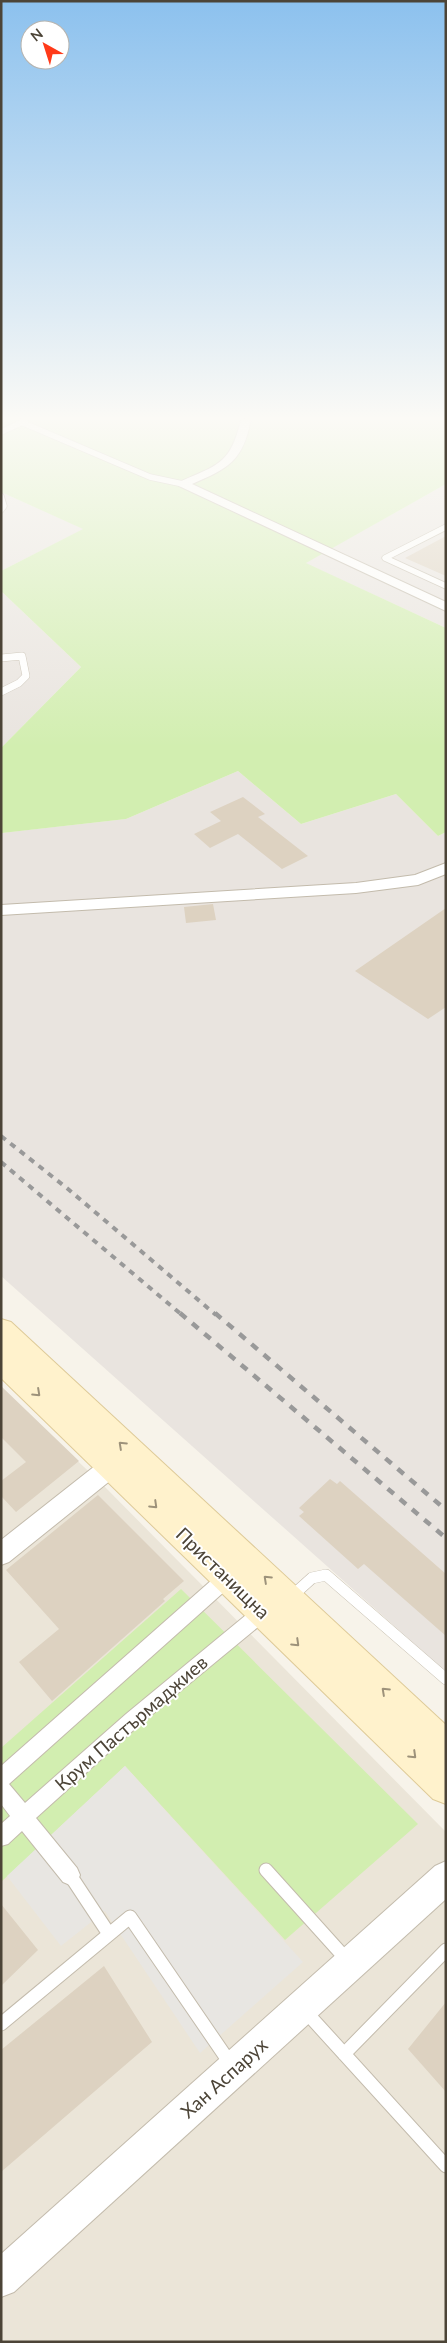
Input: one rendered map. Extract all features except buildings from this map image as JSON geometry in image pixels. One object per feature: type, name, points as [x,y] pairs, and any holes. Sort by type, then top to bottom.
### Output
[{"type":"main road","name":"Пристанищна","points":[[1,1331],[275,1606],[446,1786]]},
{"type":"main road","name":"Пристанищна","points":[[1,1359],[228,1577],[275,1606],[446,1748]]},
{"type":"street","points":[[278,528],[446,607]]},
{"type":"street","points":[[1,910],[356,888],[418,880],[446,868]]},
{"type":"street","points":[[1,1554],[113,1465]]},
{"type":"street","points":[[1,1779],[228,1577]]},
{"type":"street","name":"Крум Пастърмаджиев","points":[[1,1836],[132,1720],[275,1606]]},
{"type":"street","points":[[1,1789],[70,1875]]},
{"type":"street","name":"Хан Аспарух","points":[[1,2279],[446,1877]]},
{"type":"lane","points":[[443,528],[385,558],[446,586]]},
{"type":"lane","points":[[1,658],[22,656],[26,676],[19,684],[1,692]]},
{"type":"lane","points":[[275,1606],[312,1578],[319,1574],[326,1575],[446,1678]]},
{"type":"lane","points":[[266,1870],[350,1964]]},
{"type":"lane","points":[[70,1875],[109,1934]]},
{"type":"lane","points":[[1,2024],[130,1917],[234,2069]]},
{"type":"lane","points":[[344,2054],[446,1950]]},
{"type":"lane","points":[[302,2008],[446,2166]]},
{"type":"shaded area","points":[[1,528],[84,529],[1,571]]},
{"type":"shaded area","points":[[367,528],[446,528],[446,628],[305,563]]},
{"type":"shaded area","points":[[1,591],[81,667],[1,748]]},
{"type":"shaded area","points":[[238,771],[301,824],[396,794],[438,836],[446,832],[446,1672],[1,1276],[1,833],[126,819]]},
{"type":"shaded area","points":[[1,1389],[101,1483],[446,1832],[446,2342],[1,2342]]},
{"type":"shaded area","points":[[125,1766],[303,1962],[200,2053],[105,1911],[61,1946],[7,1876]]},
{"type":"green space","points":[[82,528],[367,528],[306,563],[446,628],[446,832],[438,836],[396,794],[301,824],[238,771],[126,819],[2,833],[1,748],[81,667],[1,591],[1,571],[83,529]]},
{"type":"green space","points":[[181,1589],[418,1824],[285,1940],[125,1766],[1,1882],[1,1748]]},
{"type":"railway","points":[[1,1136],[68,1189],[216,1315]]},
{"type":"railway","points":[[1,1162],[182,1315]]},
{"type":"railway","points":[[180,1313],[446,1538]]},
{"type":"railway","points":[[215,1313],[446,1510]]}]
